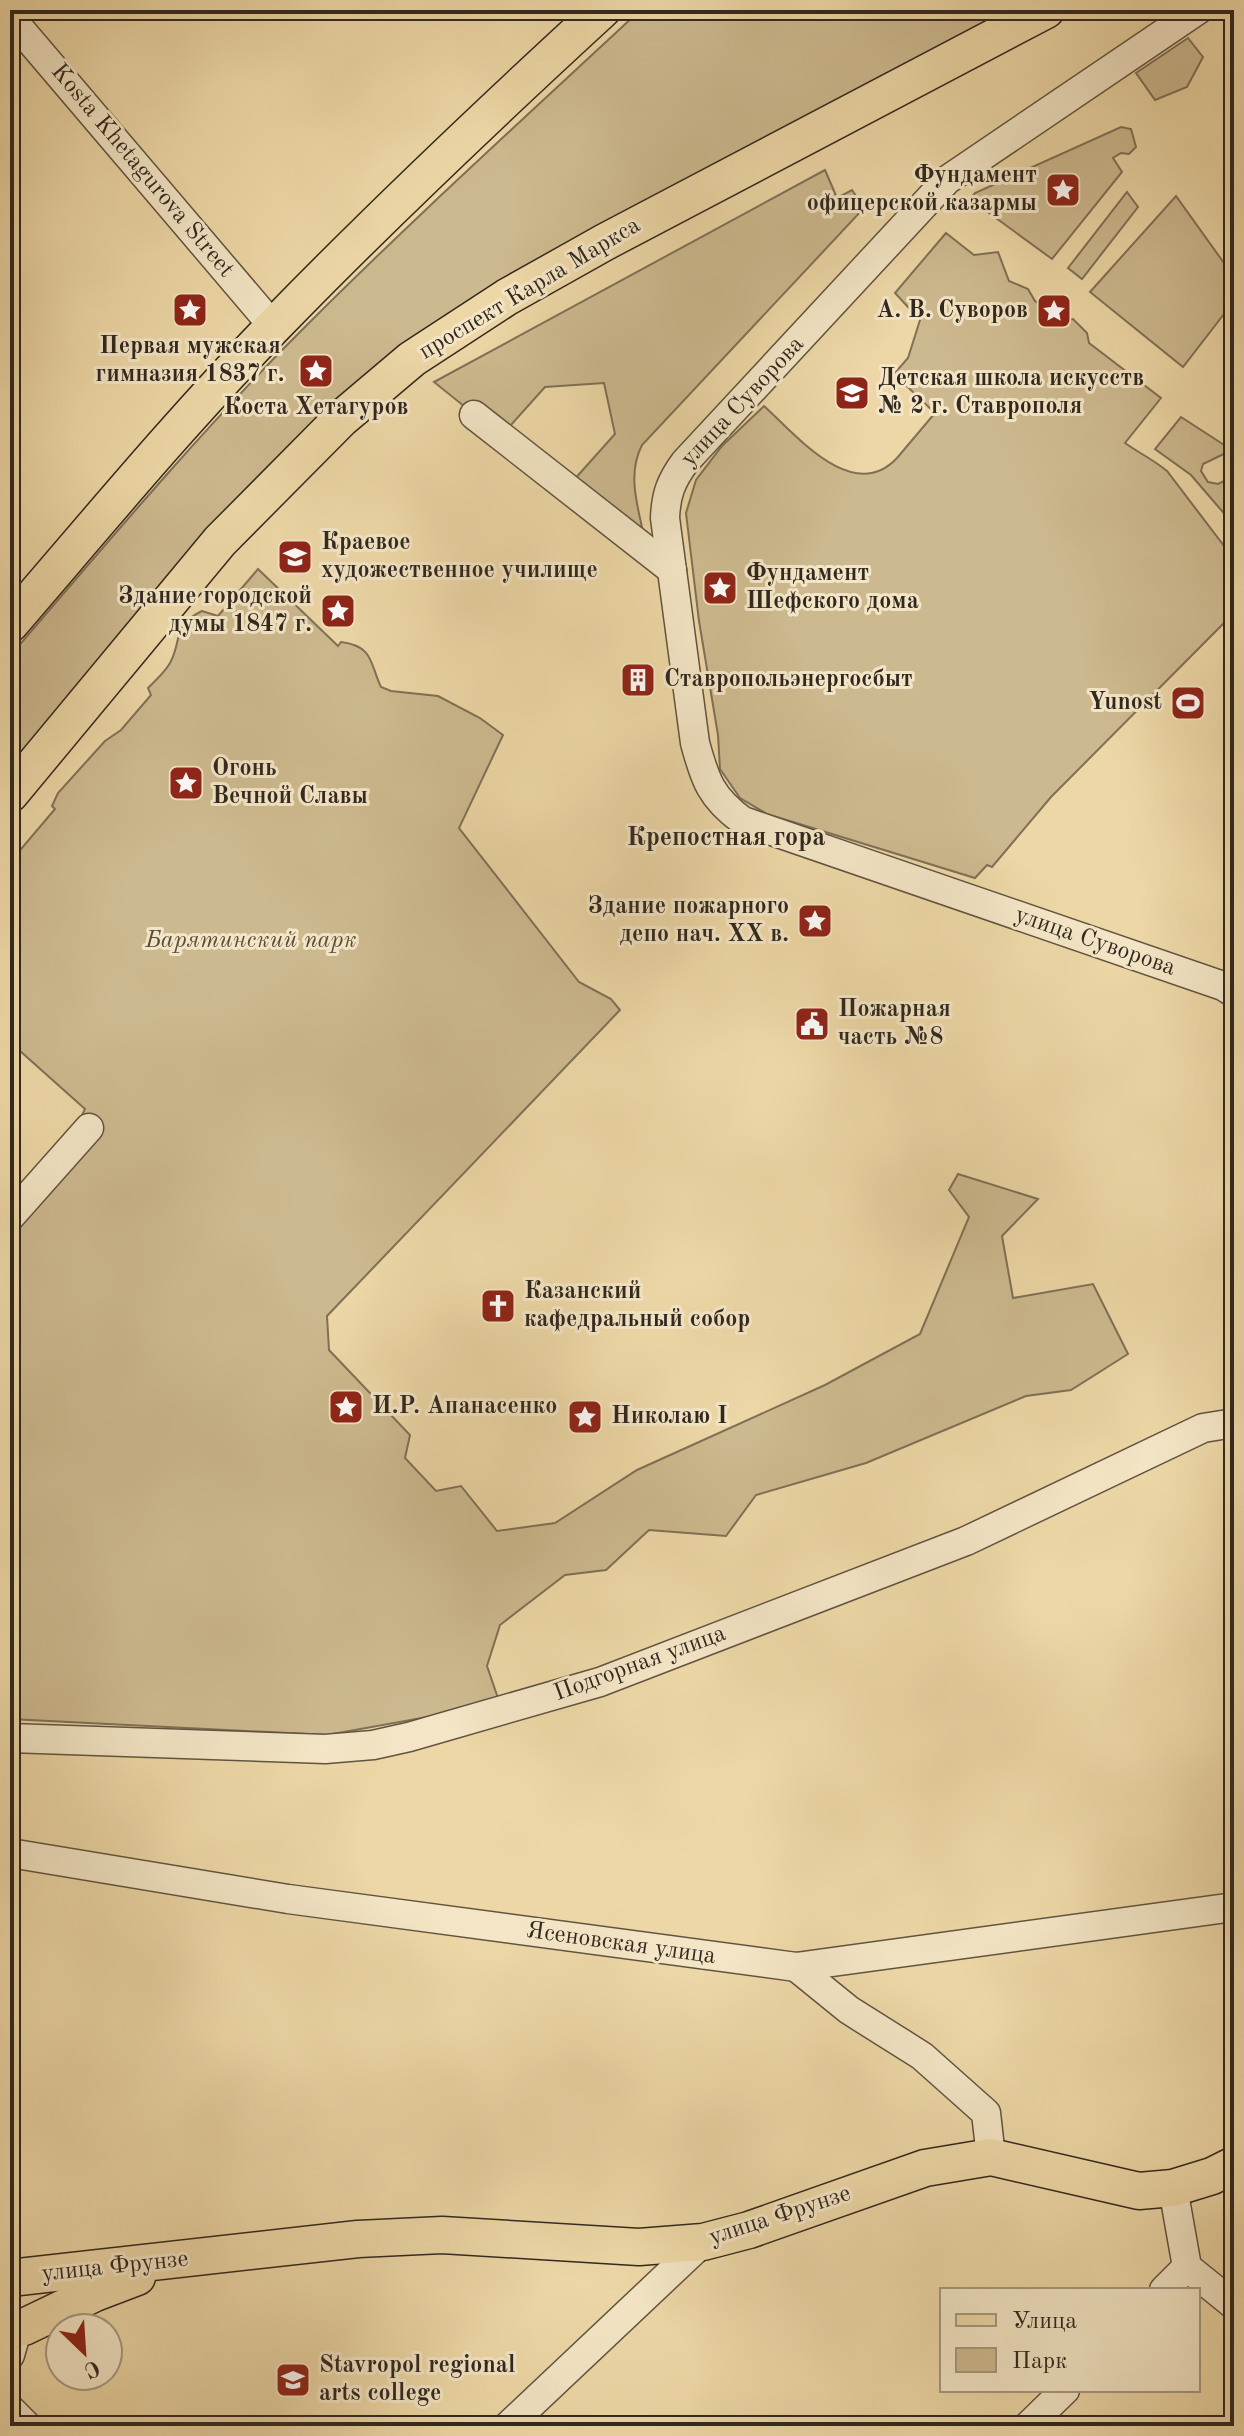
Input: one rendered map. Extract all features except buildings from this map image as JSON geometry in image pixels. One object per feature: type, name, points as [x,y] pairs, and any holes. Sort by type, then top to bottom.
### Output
[{"type":"main road","points":[[10,624],[200,404],[273,326],[445,157],[602,10]]},
{"type":"main road","name":"проспект Карла Маркса","points":[[10,794],[220,541],[341,419],[412,359],[473,318],[605,242],[1046,10]]},
{"type":"main road","name":"улица Фрунзе","points":[[10,2278],[358,2239],[442,2235],[639,2247],[703,2242],[749,2230],[925,2168],[991,2157],[1139,2191],[1173,2188],[1212,2176],[1234,2165]]},
{"type":"main road","name":"улица Фрунзе","points":[[15,2341],[95,2293],[137,2277],[219,2256]]},
{"type":"main road","points":[[10,2285],[20,2294],[26,2310],[15,2341]]},
{"type":"street","name":"улица Суворова","points":[[1198,10],[947,180],[685,462],[666,495],[665,518],[695,743],[703,775],[723,807],[743,821],[1212,982],[1234,993]]},
{"type":"street","name":"Kosta Khetagurova Street","points":[[10,17],[273,326]]},
{"type":"street","points":[[474,415],[672,570]]},
{"type":"street","points":[[10,1217],[89,1128]]},
{"type":"street","name":"Подгорная улица","points":[[10,1738],[325,1749],[373,1745],[409,1737],[600,1682],[966,1541],[1203,1428],[1234,1423]]},
{"type":"street","name":"Ясеновская улица","points":[[10,1853],[288,1899],[796,1967],[1234,1907]]},
{"type":"street","points":[[796,1967],[849,2010],[922,2056],[986,2113],[991,2157]]},
{"type":"street","points":[[1173,2188],[1187,2267],[1234,2305]]},
{"type":"street","points":[[508,2426],[703,2242]]},
{"type":"street","points":[[1166,2288],[1187,2267]]},
{"type":"street","points":[[1028,2426],[1063,2392]]},
{"type":"street","points":[[10,2409],[27,2426]]},
{"type":"green space","points":[[649,10],[1027,10],[475,305],[10,779],[10,656],[184,456],[292,340],[419,216],[635,15]]},
{"type":"green space","points":[[1188,38],[1203,57],[1187,87],[1155,100],[1136,73]]},
{"type":"green space","points":[[1121,127],[1131,129],[1136,147],[1129,154],[1121,153],[1113,158],[1122,172],[1052,259],[970,199],[975,193]]},
{"type":"green space","points":[[825,170],[837,198],[852,190],[864,208],[642,445],[634,481],[645,542],[573,481],[615,434],[604,383],[545,387],[501,436],[434,382]]},
{"type":"green space","points":[[1127,192],[1138,207],[1082,279],[1068,268]]},
{"type":"green space","points":[[1176,196],[1234,277],[1234,301],[1183,367],[1090,292]]},
{"type":"green space","points":[[946,233],[974,255],[998,252],[1009,281],[1028,289],[1035,301],[1061,321],[1073,319],[1087,333],[1089,343],[1161,398],[1125,443],[1167,471],[1234,559],[1234,634],[1223,624],[1051,797],[992,867],[987,865],[975,878],[767,814],[740,798],[720,769],[718,735],[699,621],[686,513],[696,480],[722,446],[764,406],[809,448],[844,470],[862,474],[880,470],[897,458],[935,413],[894,374],[908,358],[920,320],[895,293]]},
{"type":"green space","points":[[1181,417],[1232,450],[1203,464],[1201,471],[1208,482],[1218,484],[1234,476],[1234,525],[1191,475],[1155,449]]},
{"type":"green space","name":"Барятинский парк","points":[[258,569],[338,646],[341,642],[360,647],[369,657],[381,687],[438,696],[480,718],[503,735],[459,828],[579,982],[611,999],[620,1010],[327,1316],[329,1350],[410,1435],[405,1458],[436,1491],[461,1486],[497,1531],[555,1523],[637,1470],[825,1385],[920,1334],[969,1217],[949,1190],[958,1174],[1038,1199],[1002,1236],[1013,1298],[1093,1284],[1128,1354],[1071,1390],[1026,1396],[866,1463],[756,1495],[726,1536],[649,1530],[606,1570],[565,1575],[500,1625],[487,1666],[500,1704],[327,1735],[10,1719],[10,1236],[43,1199],[85,1109],[10,1042],[10,862],[55,809],[52,806],[58,793],[151,695],[148,688],[170,663],[186,622],[202,611],[218,616]]},
{"type":"place","name":"Фундамент офицерской казармы","points":[[1063,190]]},
{"type":"place","name":"Первая мужская гимназия 1837 г.","points":[[190,310]]},
{"type":"place","name":"А. В. Суворов","points":[[1054,311]]},
{"type":"place","name":"Коста Хетагуров","points":[[316,371]]},
{"type":"place","name":"Детская школа искусств № 2 г. Ставрополя","points":[[852,393]]},
{"type":"place","name":"Краевое художественное училище","points":[[295,557]]},
{"type":"place","name":"Фундамент Шефского дома","points":[[720,588]]},
{"type":"place","name":"Здание городской думы 1847 г.","points":[[338,611]]},
{"type":"place","name":"Ставропольэнергосбыт","points":[[638,680]]},
{"type":"place","name":"Yunost","points":[[1188,703]]},
{"type":"place","name":"Огонь Вечной Славы","points":[[186,783]]},
{"type":"place","name":"Здание пожарного депо нач. ХХ в.","points":[[815,921]]},
{"type":"place","name":"Пожарная часть №8","points":[[812,1024]]},
{"type":"place","name":"Казанский кафедральный собор","points":[[498,1306]]},
{"type":"place","name":"И.Р. Апанасенко","points":[[346,1407]]},
{"type":"place","name":"Николаю I","points":[[585,1417]]},
{"type":"place","name":"Stavropol regional arts college","points":[[293,2380]]},
{"type":"district","name":"Крепостная гора","points":[[726,838]]}]
